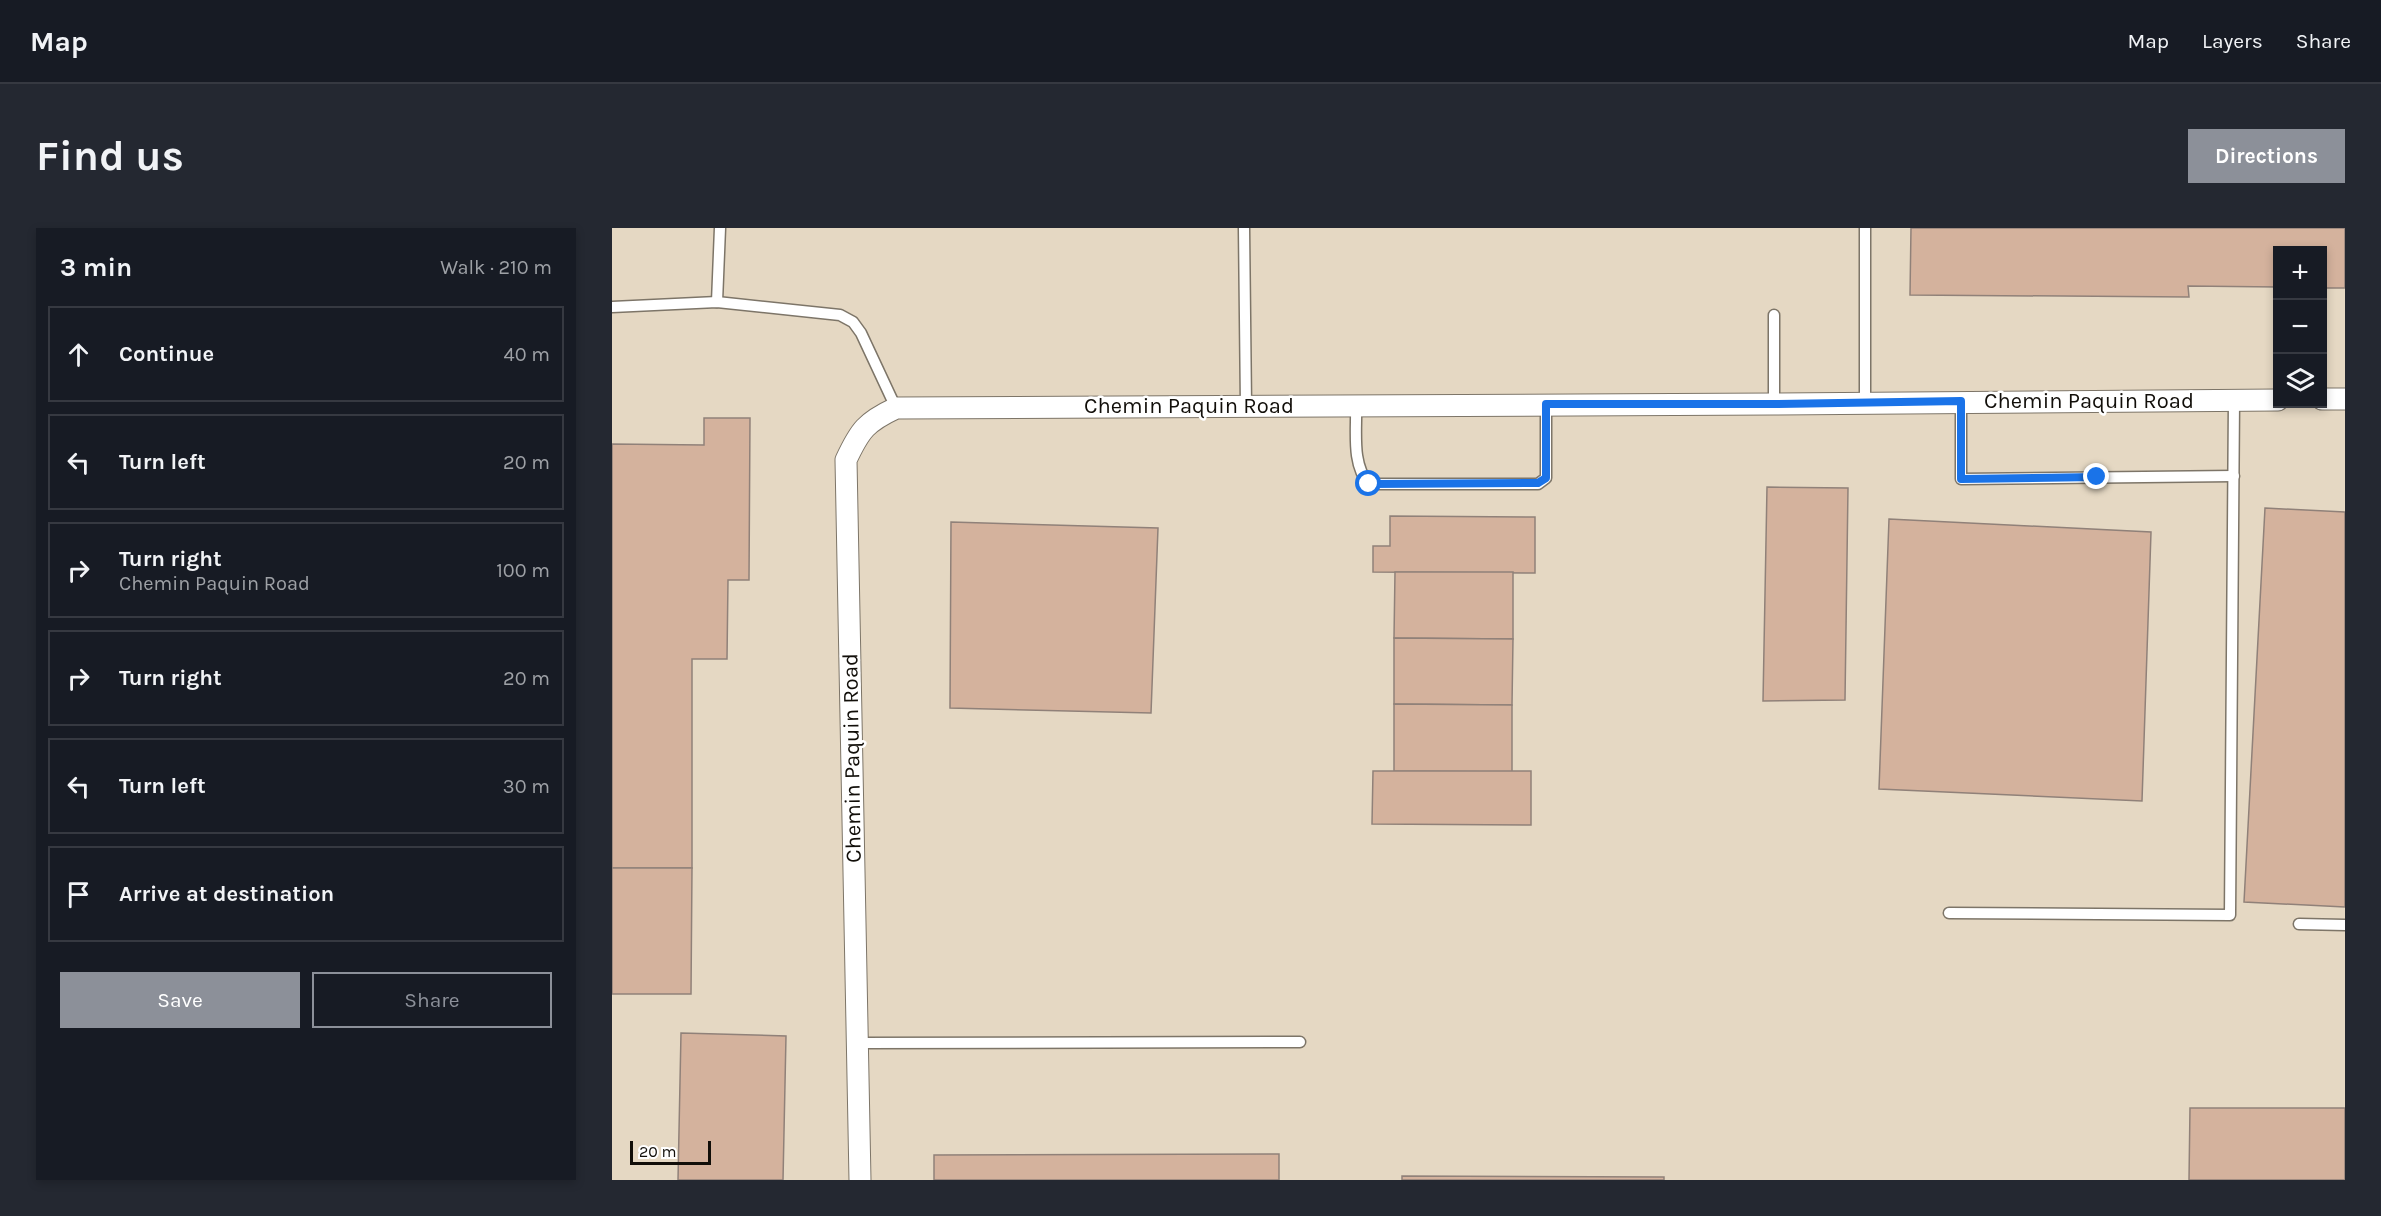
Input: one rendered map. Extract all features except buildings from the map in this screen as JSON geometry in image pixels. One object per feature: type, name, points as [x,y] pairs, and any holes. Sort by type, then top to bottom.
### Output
[{"type":"street","name":"Chemin Paquin Road","points":[[860,1180],[846,460],[856,437],[874,418],[896,408],[2273,399]]},
{"type":"street","points":[[2327,399],[2345,399]]},
{"type":"lane","points":[[717,302],[720,228]]},
{"type":"lane","points":[[1244,228],[1246,406]]},
{"type":"lane","points":[[1865,228],[1865,402]]},
{"type":"lane","points":[[612,307],[717,302],[840,315],[853,322],[861,333],[896,408]]},
{"type":"lane","points":[[1774,315],[1774,404]]},
{"type":"lane","points":[[1949,914],[2230,915],[2234,400]]},
{"type":"lane","points":[[1961,401],[1961,479],[2234,476]]},
{"type":"lane","points":[[1356,405],[1357,463],[1361,476],[1369,484],[1527,484],[1538,483],[1546,478],[1546,404]]},
{"type":"lane","points":[[2299,924],[2345,925]]},
{"type":"lane","points":[[858,1043],[1300,1042]]},
{"type":"shaded area","points":[[612,228],[2345,228],[2345,1180],[612,1180]]},
{"type":"route","points":[[1369,484],[1538,483],[1546,478],[1546,404],[1961,401],[1961,479],[2097,477]]}]
